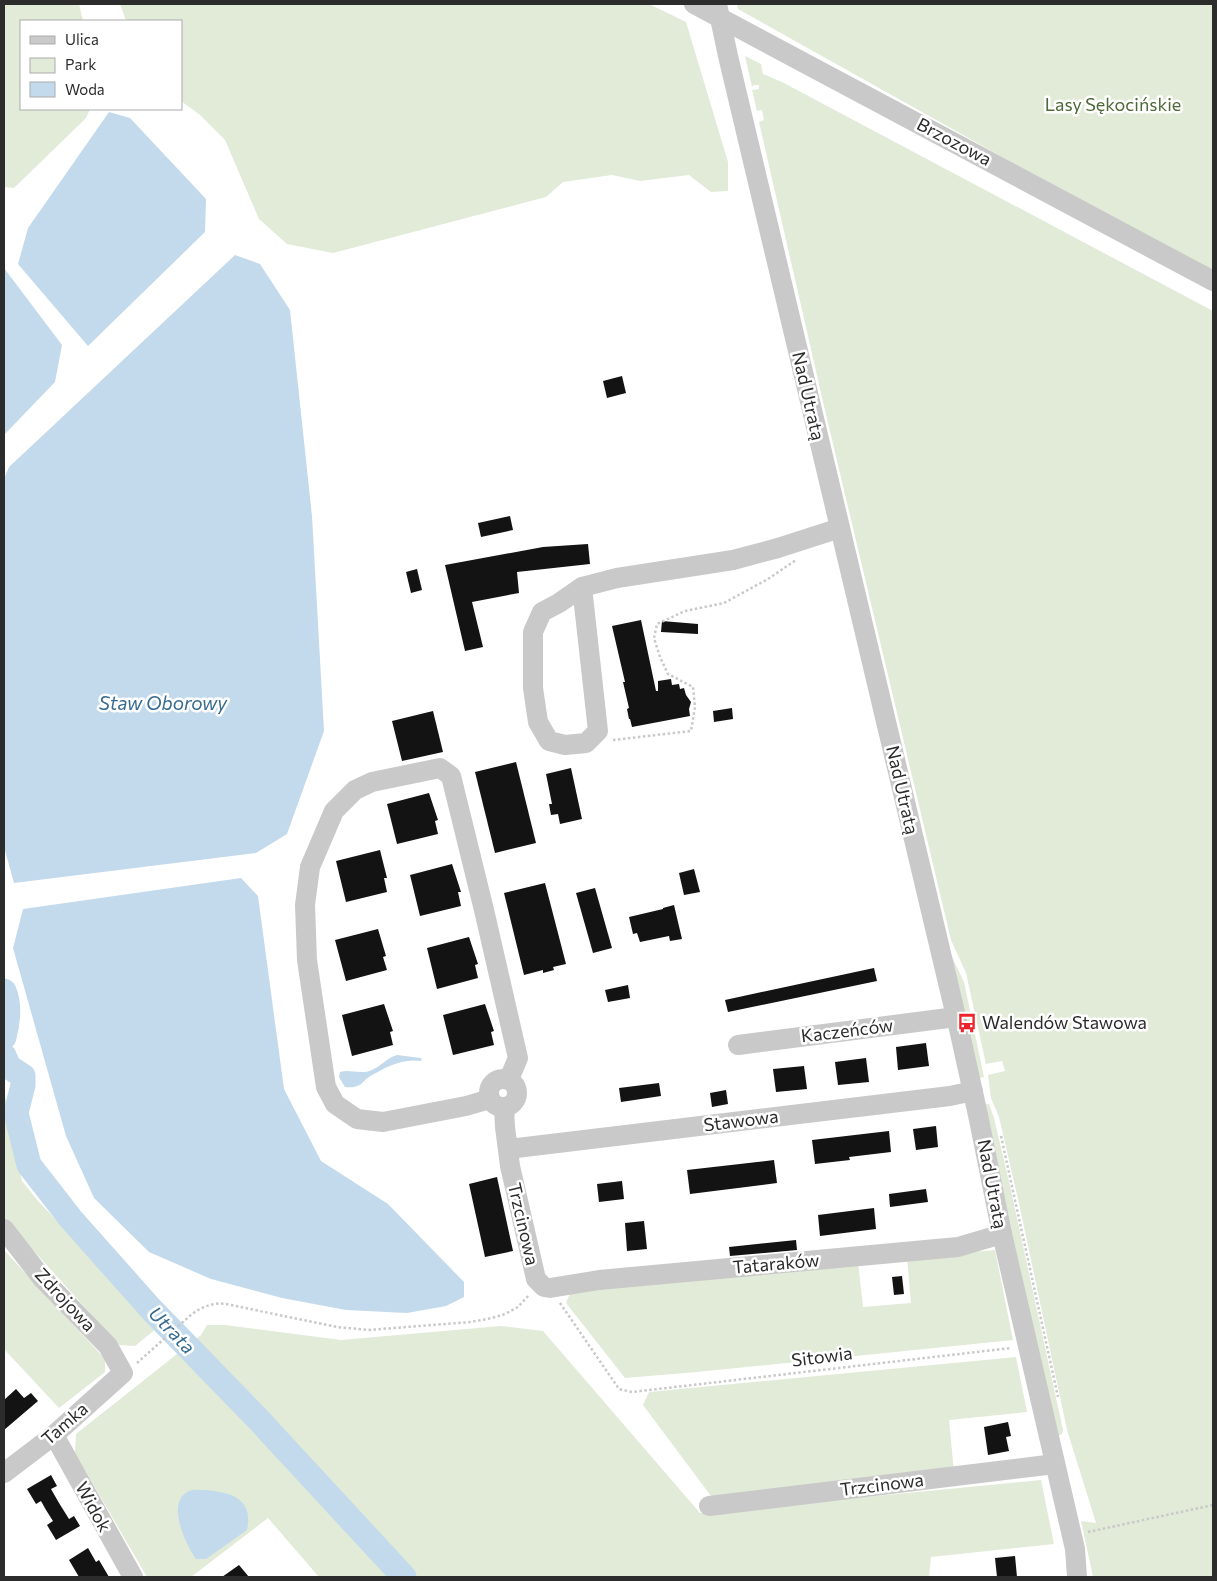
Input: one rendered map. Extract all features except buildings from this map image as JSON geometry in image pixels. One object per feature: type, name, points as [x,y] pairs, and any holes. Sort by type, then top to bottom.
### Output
[{"type":"street","name":"Brzozowa","points":[[694,4],[719,10],[1213,281]]},
{"type":"street","name":"Nad Utratą","points":[[719,10],[730,66],[973,1091],[1002,1234],[1075,1549],[1077,1577]]},
{"type":"street","points":[[582,587],[598,731],[586,743],[566,745],[549,741],[538,722],[533,688],[533,632],[542,612],[582,587],[617,578],[732,560],[840,528]]},
{"type":"street","points":[[440,768],[451,776],[518,1058],[509,1080],[516,1085],[518,1093],[515,1101],[512,1104],[497,1103],[383,1122],[357,1119],[334,1104],[326,1088],[307,960],[305,905],[310,866],[334,811],[355,790],[372,782],[440,768]]},
{"type":"street","name":"Kaczeńców","points":[[738,1045],[956,1017]]},
{"type":"street","name":"Stawowa","points":[[508,1149],[950,1096],[973,1091]]},
{"type":"street","name":"Trzcinowa","points":[[497,1103],[505,1127],[510,1166],[543,1284]]},
{"type":"street","name":"Zdrojowa","points":[[4,1229],[42,1278],[108,1346],[123,1373]]},
{"type":"street","name":"Tataraków","points":[[543,1284],[958,1247],[1002,1234]]},
{"type":"street","name":"Tamka","points":[[4,1473],[54,1435],[123,1373]]},
{"type":"street","name":"Widok","points":[[54,1435],[134,1577]]},
{"type":"street","name":"Trzcinowa","points":[[709,1506],[1055,1464]]},
{"type":"path","points":[[586,743],[691,731],[695,707],[693,687],[668,674],[654,638],[656,624],[686,611],[724,603],[753,587],[796,562],[807,539]]},
{"type":"path","points":[[123,1373],[153,1350],[182,1321],[201,1307],[220,1303],[337,1327],[368,1330],[471,1322],[505,1314],[518,1307],[543,1284]]},
{"type":"path","name":"Sitowia","points":[[543,1284],[619,1388],[632,1392],[1028,1346]]},
{"type":"path","points":[[1072,1536],[1213,1505]]},
{"type":"green space","points":[[4,4],[79,4],[83,20],[20,20],[20,110],[90,110],[86,118],[14,188],[4,187]]},
{"type":"green space","points":[[120,4],[649,4],[686,22],[728,162],[728,191],[711,192],[689,175],[640,181],[612,175],[563,182],[546,197],[333,253],[287,244],[259,219],[225,140],[200,115],[182,102],[182,20],[126,20]]},
{"type":"green space","name":"Lasy Sękocińskie","points":[[737,4],[1213,4],[1213,275],[738,9]]},
{"type":"green space","points":[[745,56],[761,64],[763,74],[782,82],[1213,311],[1213,1577],[1093,1577],[1081,1521],[1096,1523],[1067,1430],[1020,1208],[999,1117],[991,1098],[988,1075],[1005,1071],[1002,1061],[986,1064],[966,973],[951,940],[824,406],[759,122],[764,120],[762,110],[757,111],[752,90],[759,89],[759,85],[752,87]]},
{"type":"green space","points":[[951,955],[964,982],[984,1077],[976,1079],[967,1030],[970,1029],[967,1019],[963,1020]]},
{"type":"green space","points":[[4,1090],[22,1181],[38,1201],[158,1327],[135,1346],[119,1345],[5,1219]]},
{"type":"green space","points":[[989,1104],[1010,1186],[1063,1430],[1062,1434],[1056,1437],[981,1105]]},
{"type":"green space","points":[[4,1250],[105,1359],[105,1372],[59,1408],[4,1349]]},
{"type":"green space","points":[[995,1250],[1013,1340],[625,1378],[566,1303],[571,1291],[858,1262],[863,1307],[911,1303],[907,1258]]},
{"type":"green space","points":[[207,1325],[225,1325],[341,1340],[501,1326],[543,1331],[700,1513],[1041,1480],[1054,1544],[931,1557],[929,1577],[319,1577],[268,1518],[191,1577],[147,1577],[75,1453],[76,1434],[201,1335]]},
{"type":"green space","points":[[1016,1357],[1027,1412],[949,1420],[954,1472],[711,1496],[643,1405],[649,1392]]},
{"type":"water","points":[[109,112],[130,118],[206,199],[205,232],[88,346],[18,264],[28,228]]},
{"type":"water","name":"Staw Oborowy","points":[[235,255],[260,264],[290,310],[312,516],[324,731],[287,834],[256,853],[14,883],[4,847],[4,479],[9,467]]},
{"type":"water","points":[[4,268],[62,345],[55,382],[4,435]]},
{"type":"water","points":[[241,878],[258,896],[284,1089],[321,1161],[388,1204],[464,1282],[464,1297],[446,1306],[407,1313],[346,1310],[282,1298],[211,1279],[149,1252],[94,1198],[66,1136],[13,948],[23,909]]},
{"type":"water","points":[[397,1055],[421,1058],[422,1060],[393,1064],[354,1087],[345,1087],[339,1077],[340,1072],[372,1070]]},
{"type":"water","points":[[204,1490],[231,1495],[238,1499],[247,1511],[247,1530],[206,1559],[196,1559],[183,1534],[178,1514],[179,1504],[182,1497],[189,1491]]},
{"type":"waterway","name":"Utrata","points":[[4,991],[8,1014],[4,1037]]},
{"type":"waterway","name":"Utrata","points":[[4,1056],[9,1067],[23,1076],[23,1085],[16,1113],[29,1165],[71,1219],[151,1309],[257,1418],[404,1577]]},
{"type":"place","name":"Walendów Stawowa","points":[[967,1023]]}]
